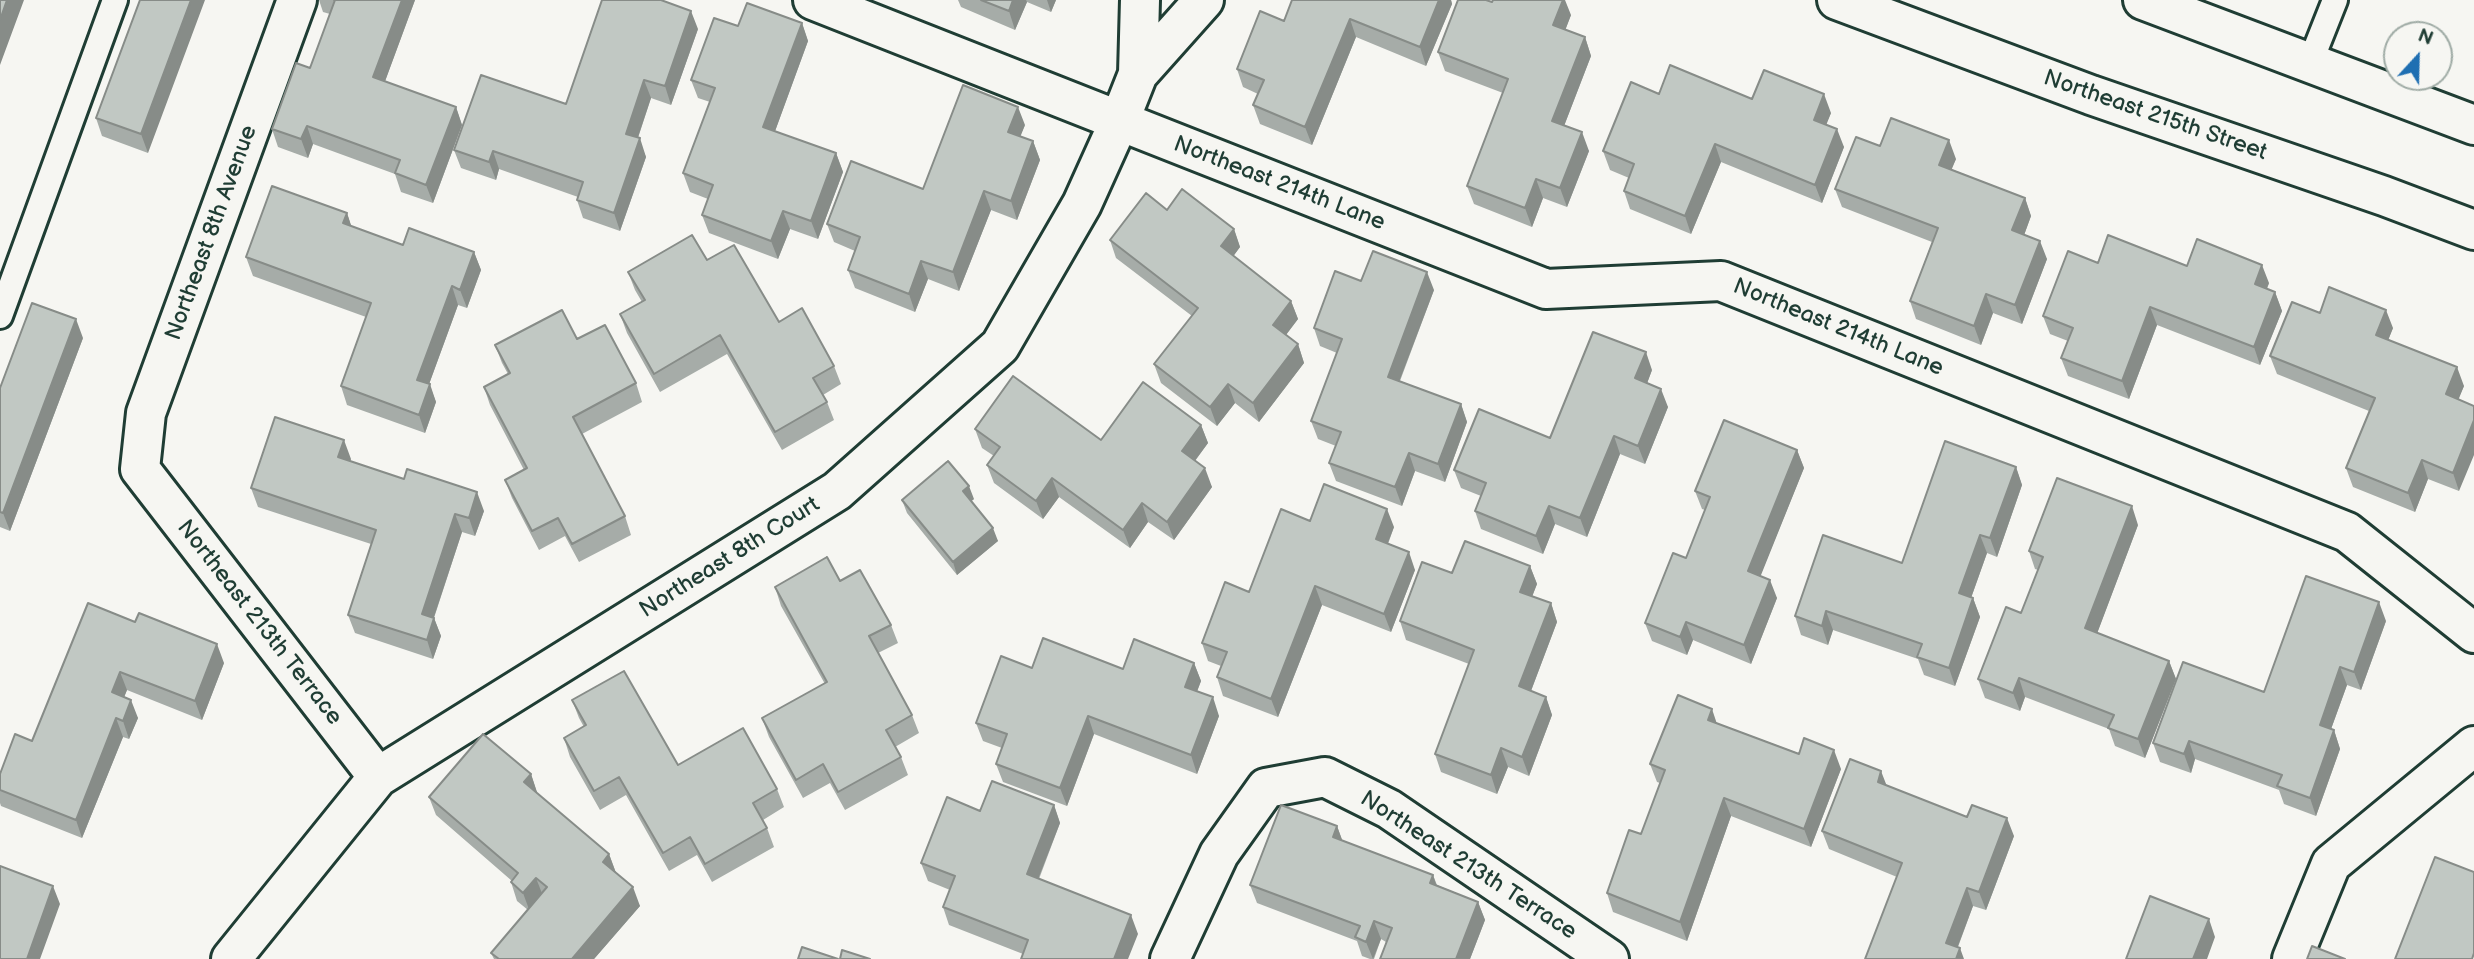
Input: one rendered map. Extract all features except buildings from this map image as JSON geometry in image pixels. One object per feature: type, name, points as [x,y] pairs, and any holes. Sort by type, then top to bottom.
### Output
[{"type":"street","name":"Northeast 8th Avenue","points":[[140,469],[146,413],[297,0]]},
{"type":"street","name":"Northeast 214th Lane","points":[[813,0],[1546,289],[1721,281],[2347,532],[2474,633]]},
{"type":"street","name":"Northeast 8th Court","points":[[1138,75],[1140,0]]},
{"type":"street","name":"Northeast 8th Court","points":[[231,959],[377,777],[837,491],[1000,346],[1082,204],[1138,75],[1204,0]]},
{"type":"street","name":"Northeast 215th Street","points":[[1837,0],[2091,95],[2384,196],[2474,230]]},
{"type":"street","points":[[2143,0],[2474,125]]},
{"type":"street","name":"Northeast 213th Terrace","points":[[140,469],[377,777]]},
{"type":"street","points":[[2292,959],[2331,864],[2474,746]]},
{"type":"street","name":"Northeast 213th Terrace","points":[[1170,959],[1219,855],[1266,788],[1325,777],[1389,809],[1609,959]]},
{"type":"lane","points":[[0,316],[115,0]]},
{"type":"lane","points":[[2310,63],[2334,0]]}]
